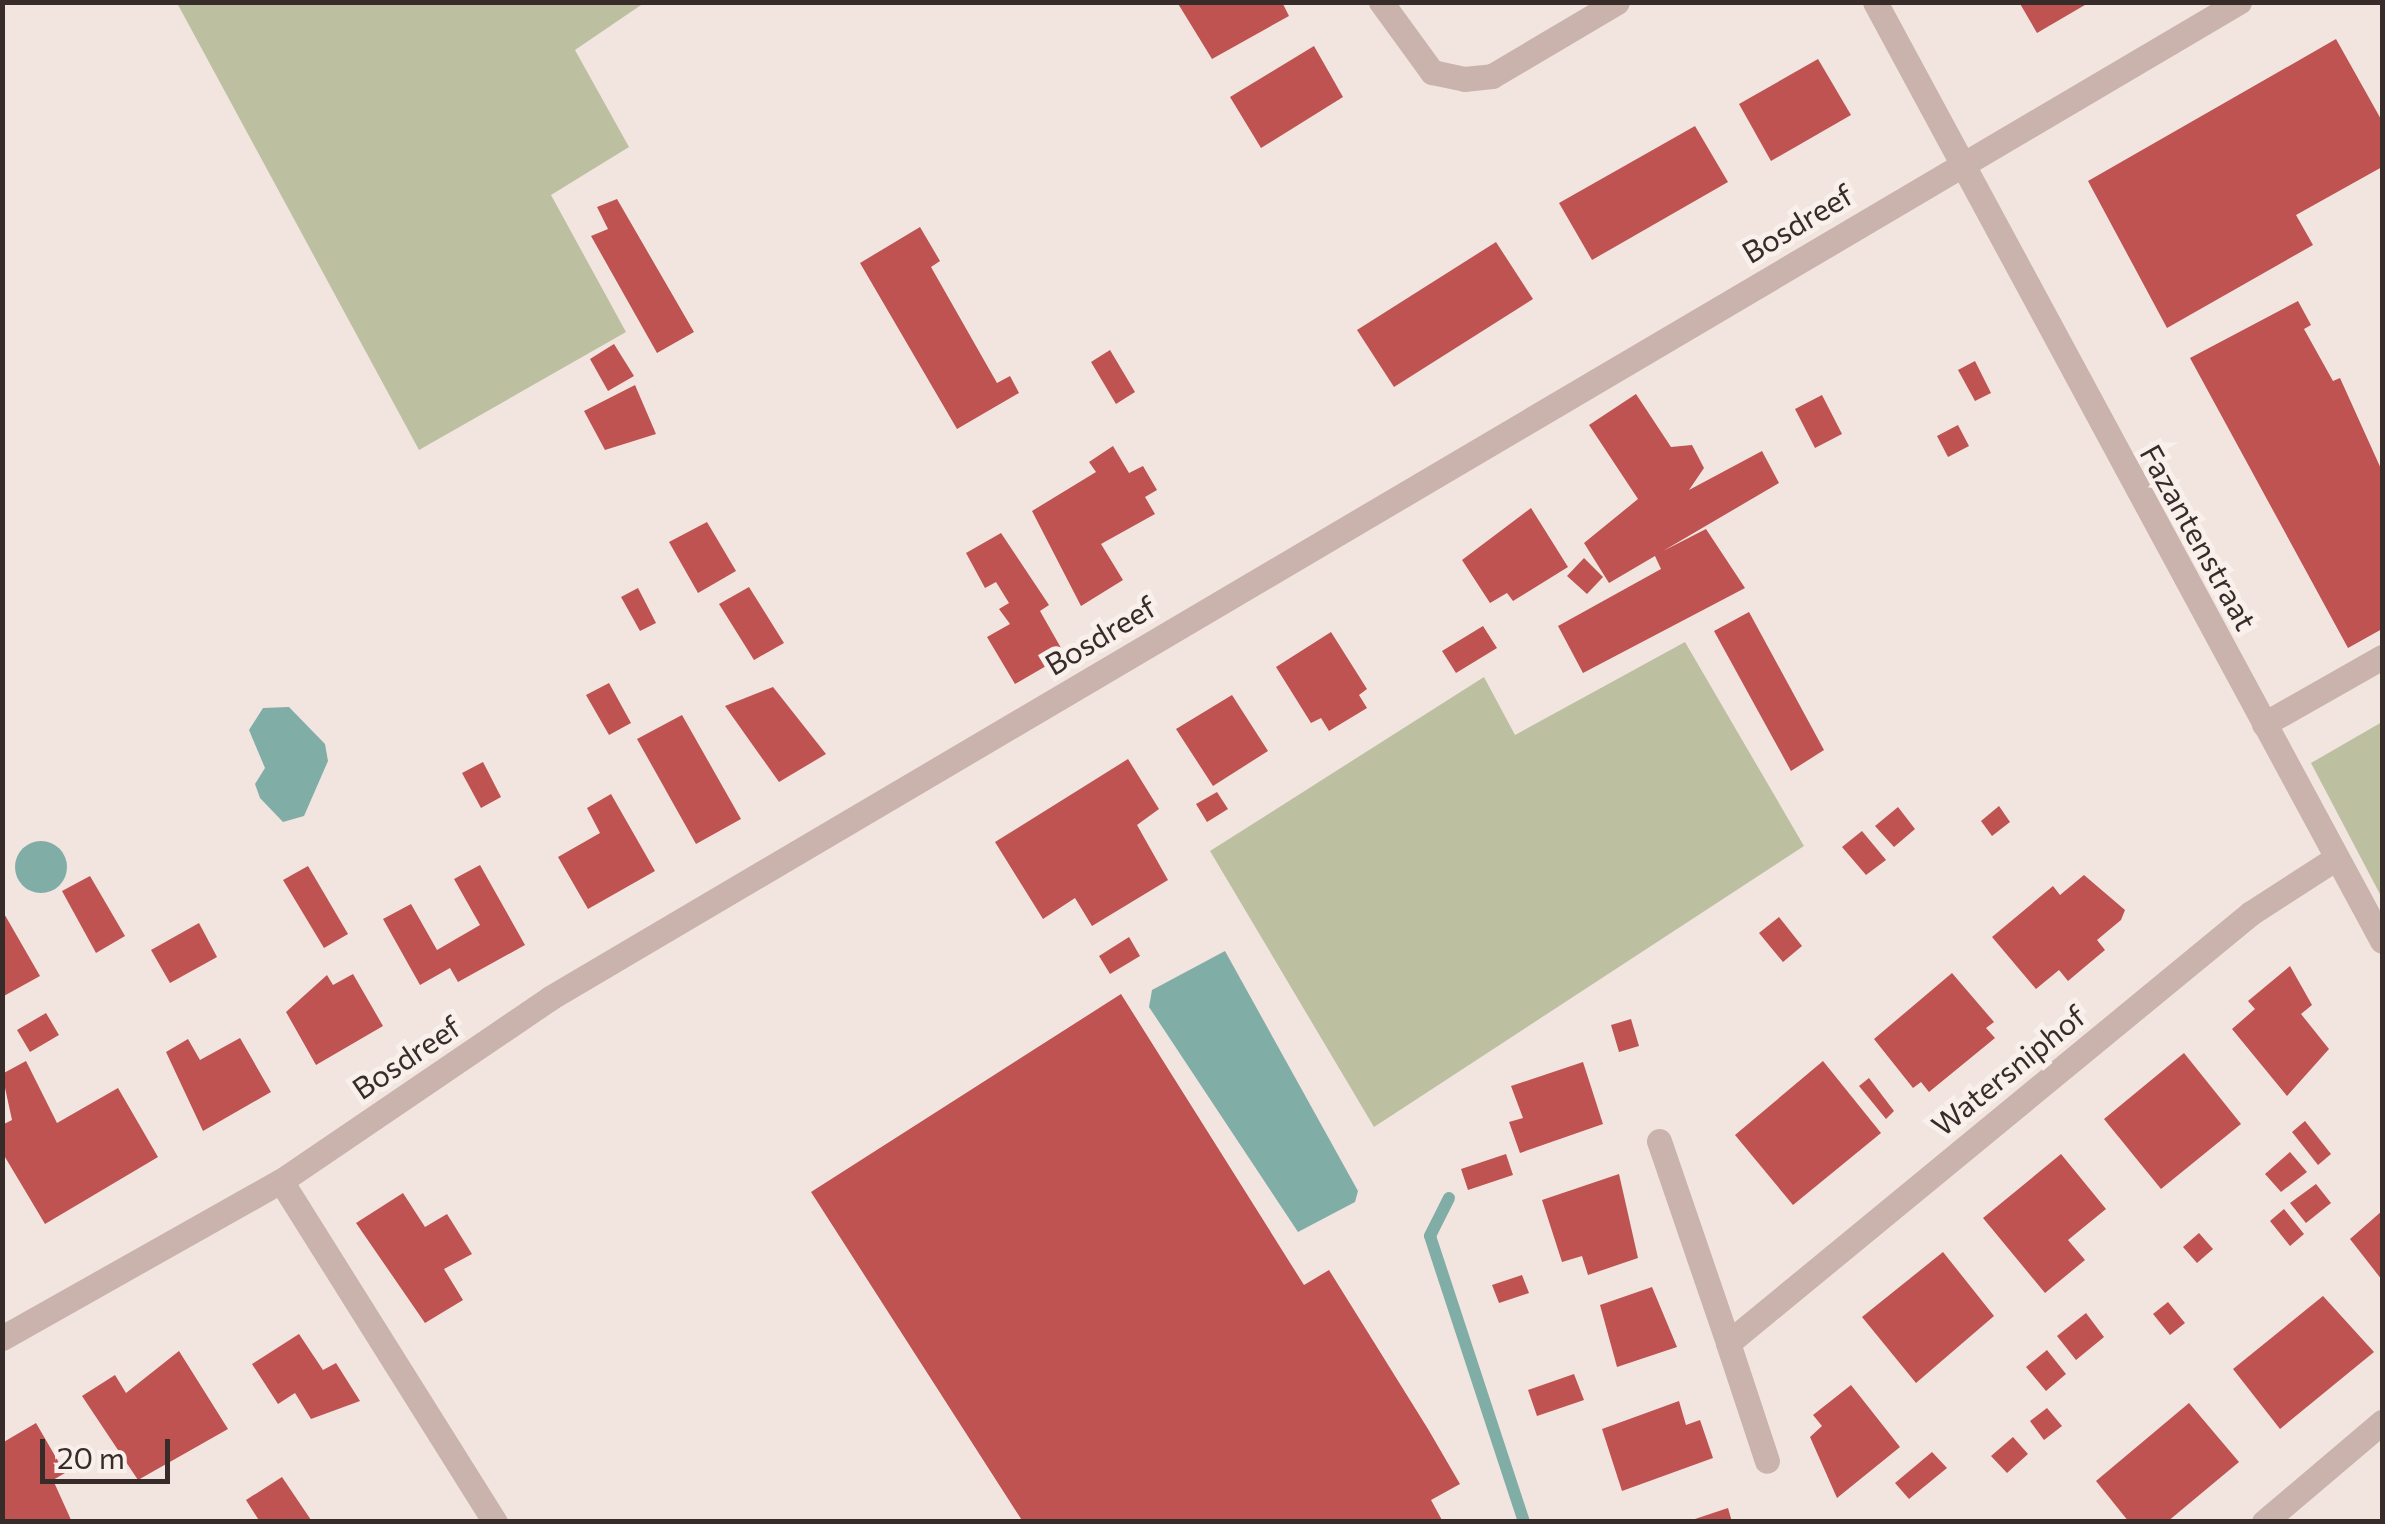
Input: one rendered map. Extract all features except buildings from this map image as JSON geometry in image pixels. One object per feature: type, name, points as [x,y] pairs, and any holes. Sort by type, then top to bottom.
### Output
[{"type":"street","points":[[1382,2],[1432,72],[1464,78],[1492,76],[1617,2]]},
{"type":"street","name":"Fazantenstraat","points":[[1875,2],[1957,165],[2382,941]]},
{"type":"street","name":"Bosdreef","points":[[2,1338],[281,1180],[550,998],[2239,2]]},
{"type":"street","points":[[2264,724],[2382,657]]},
{"type":"street","name":"Watersniphof","points":[[1728,1343],[2251,913],[2336,858]]},
{"type":"street","points":[[1658,1140],[1766,1462]]},
{"type":"street","points":[[281,1180],[495,1522]]},
{"type":"street","points":[[2264,1522],[2382,1422]]},
{"type":"green space","points":[[177,3],[644,3],[575,50],[629,147],[551,195],[626,332],[419,450]]},
{"type":"green space","points":[[1685,642],[1804,846],[1374,1127],[1210,851],[1484,677],[1515,735]]},
{"type":"green space","points":[[2382,722],[2382,898],[2311,763]]},
{"type":"water","points":[[289,707],[325,744],[328,761],[304,816],[283,822],[260,798],[255,784],[265,768],[249,730],[263,708]]},
{"type":"water","points":[[41,841],[60,848],[67,867],[60,886],[41,893],[22,886],[15,867],[22,848]]},
{"type":"water","points":[[1225,951],[1358,1191],[1355,1202],[1298,1232],[1149,1007],[1152,990]]},
{"type":"waterway","points":[[1449,1198],[1430,1236],[1524,1522]]}]
